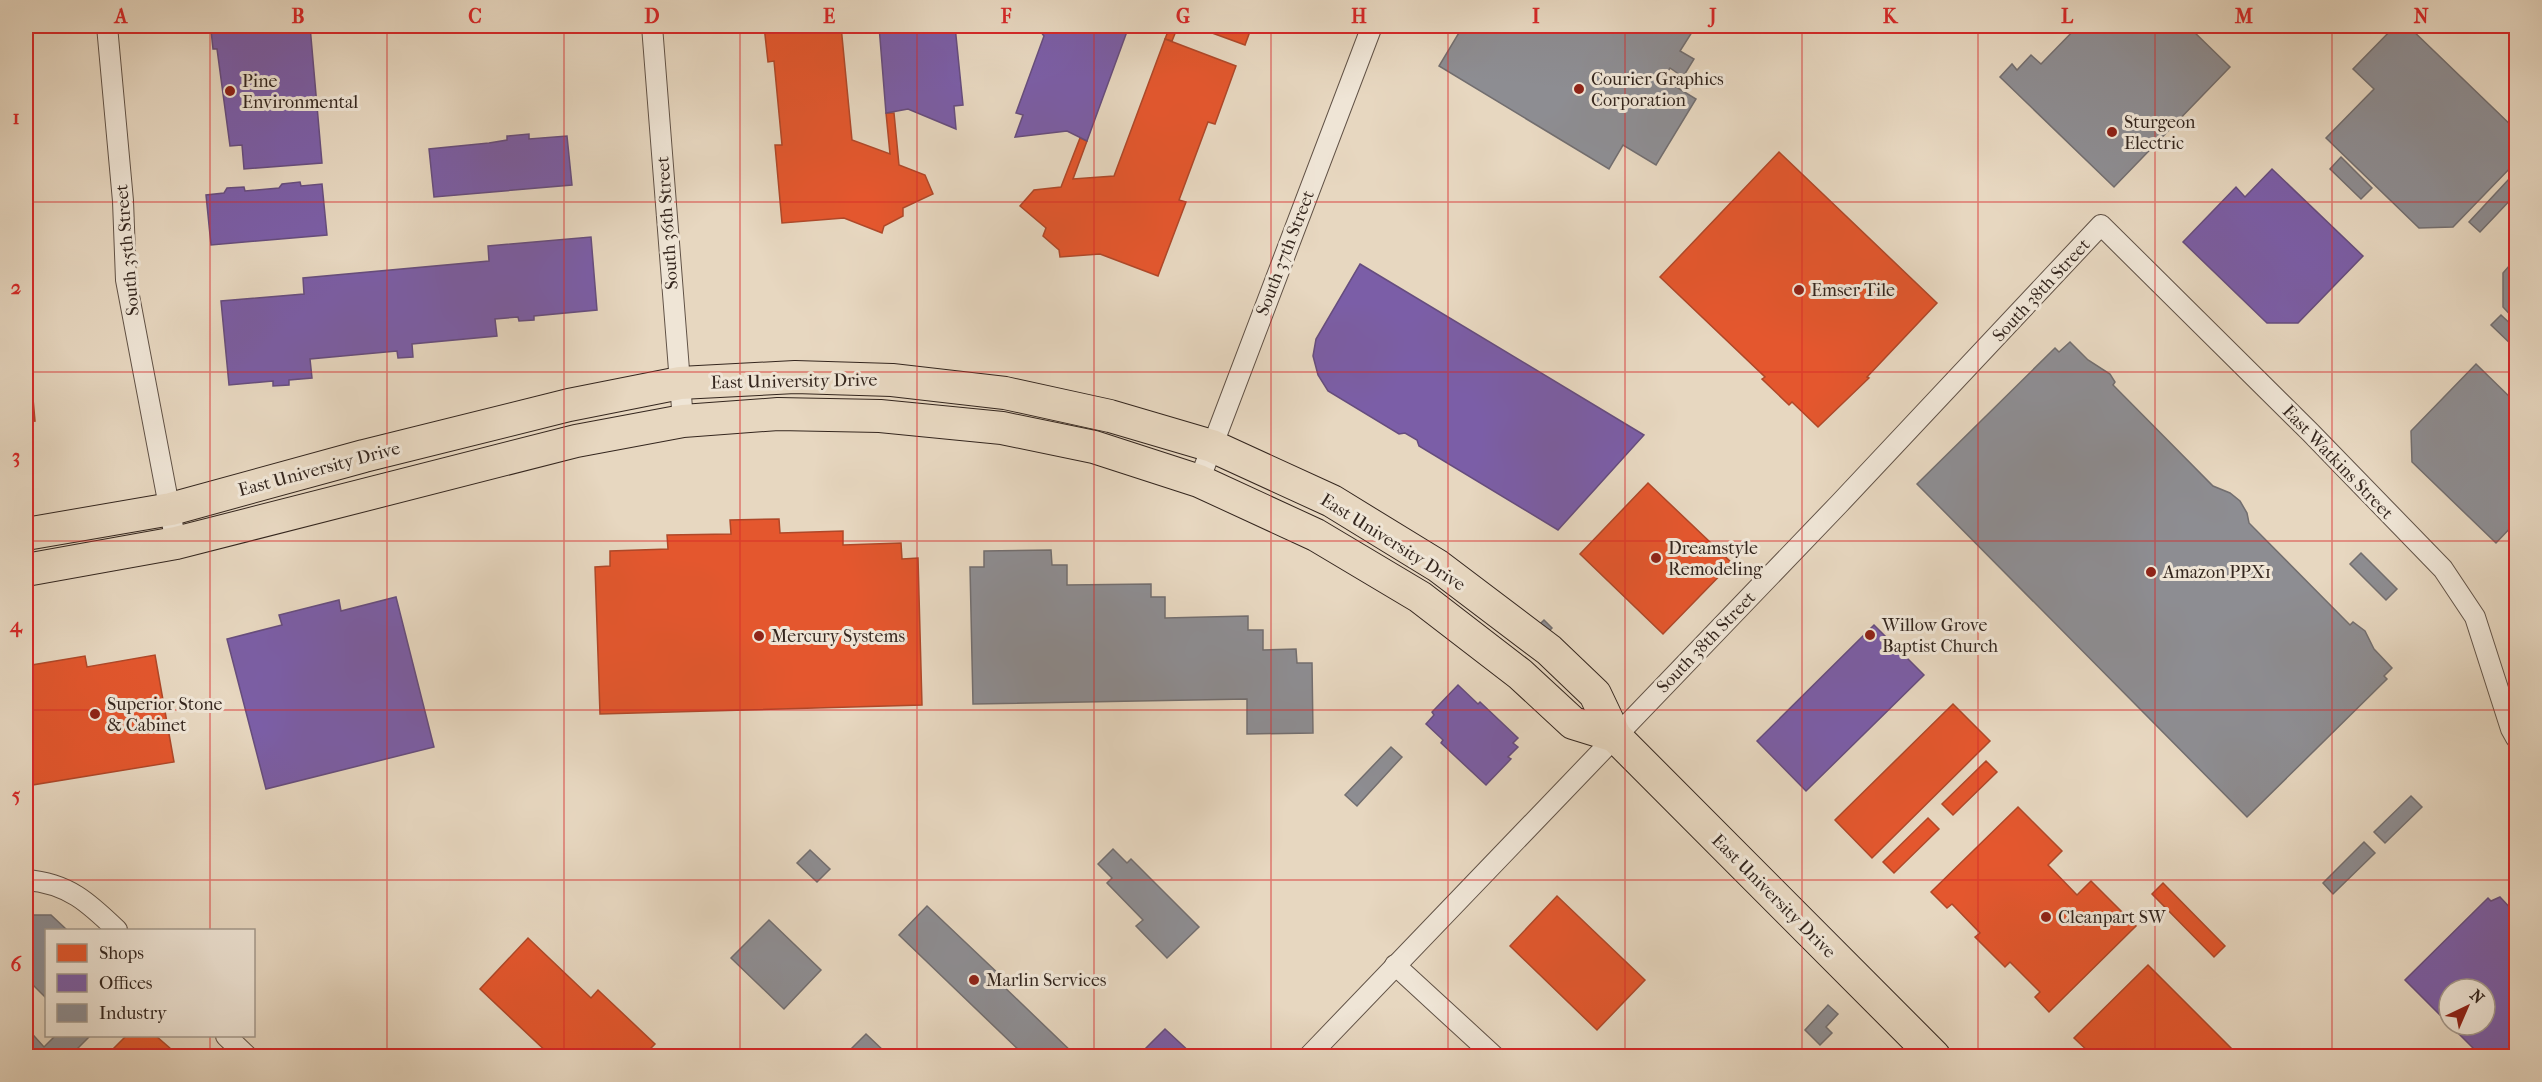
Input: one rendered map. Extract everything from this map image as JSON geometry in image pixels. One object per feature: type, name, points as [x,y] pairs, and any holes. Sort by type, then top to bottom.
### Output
[{"type":"main road","name":"East University Drive","points":[[26,534],[171,509],[364,456],[569,405],[680,383],[795,377],[892,380],[1005,393],[1110,416],[1212,446],[1332,501],[1438,566],[1549,650],[1595,694],[1615,736],[1934,1056]]},
{"type":"main road","name":"East University Drive","points":[[26,570],[176,543],[576,441],[683,421],[778,414],[869,416],[1002,428],[1094,447],[1199,481],[1316,535],[1420,597],[1520,674],[1573,723],[1615,736]]},
{"type":"street","name":"South 35th Street","points":[[107,26],[123,201],[126,280],[176,543]]},
{"type":"street","name":"South 36th Street","points":[[652,26],[683,421]]},
{"type":"street","name":"South 37th Street","points":[[1199,481],[1372,26]]},
{"type":"street","name":"South 38th Street","points":[[1309,1056],[1839,504],[2101,225]]},
{"type":"street","name":"East Watkins Street","points":[[2101,225],[2310,432],[2443,569],[2475,617],[2511,729],[2517,738]]},
{"type":"street","points":[[26,880],[43,881],[84,898],[116,929]]},
{"type":"street","points":[[1395,965],[1494,1056]]},
{"type":"street","points":[[228,1037],[247,1056]]},
{"type":"building: Shops","points":[[764,26],[841,26],[852,140],[890,154],[886,113],[894,113],[899,165],[925,175],[933,194],[903,208],[903,216],[884,226],[882,233],[844,218],[782,223],[775,145],[782,145],[774,61],[768,62]]},
{"type":"building: Shops","points":[[1170,26],[1178,26],[1172,41],[1165,39]]},
{"type":"building: Shops","points":[[1193,26],[1252,26],[1245,45]]},
{"type":"building: Shops","points":[[1165,39],[1236,66],[1215,124],[1208,122],[1179,200],[1186,202],[1158,276],[1100,254],[1060,257],[1059,250],[1043,236],[1046,228],[1020,206],[1034,190],[1061,187],[1080,138],[1087,141],[1073,179],[1114,176]]},
{"type":"building: Shops","name":"Emser Tile","points":[[1779,152],[1937,303],[1867,377],[1869,378],[1818,427],[1792,402],[1789,405],[1762,379],[1765,377],[1660,277]]},
{"type":"building: Shops","points":[[26,320],[35,421],[26,422]]},
{"type":"building: Shops","name":"Dreamstyle Remodeling","points":[[1648,483],[1732,563],[1663,634],[1580,554]]},
{"type":"building: Shops","name":"Mercury Systems","points":[[779,519],[780,533],[843,531],[843,545],[901,543],[902,559],[918,558],[922,705],[600,714],[595,567],[610,566],[610,551],[668,549],[667,535],[731,534],[730,520]]},
{"type":"building: Shops","name":"Superior Stone & Cabinet","points":[[155,655],[174,762],[26,786],[26,666],[85,656],[87,667]]},
{"type":"building: Shops","points":[[1953,704],[1990,741],[1872,858],[1835,820]]},
{"type":"building: Shops","points":[[1986,761],[1997,772],[1953,815],[1942,804]]},
{"type":"building: Shops","name":"Cleanpart SW","points":[[2018,807],[2062,851],[2048,865],[2077,895],[2091,881],[2136,926],[2049,1012],[2035,997],[2040,992],[2010,962],[2005,967],[1975,937],[1980,933],[1952,904],[1947,908],[1931,892]]},
{"type":"building: Shops","points":[[1928,818],[1939,829],[1894,873],[1883,862]]},
{"type":"building: Shops","points":[[2163,883],[2225,946],[2214,957],[2152,894]]},
{"type":"building: Shops","points":[[1557,896],[1645,980],[1597,1030],[1510,946]]},
{"type":"building: Shops","points":[[528,938],[591,998],[598,990],[655,1044],[643,1056],[551,1056],[480,989]]},
{"type":"building: Shops","points":[[2148,965],[2239,1056],[2102,1056],[2095,1049],[2090,1053],[2074,1038]]},
{"type":"building: Shops","points":[[125,1037],[157,1037],[179,1056],[106,1056]]},
{"type":"building: Offices","points":[[215,26],[310,26],[322,163],[244,169],[242,145],[230,146],[217,49],[213,49],[211,30],[216,29]]},
{"type":"building: Offices","points":[[879,26],[955,26],[963,105],[954,106],[956,129],[908,109],[886,113]]},
{"type":"building: Offices","points":[[1036,26],[1129,26],[1087,141],[1067,131],[1015,137],[1023,115],[1016,113],[1044,36]]},
{"type":"building: Offices","points":[[529,134],[529,139],[567,136],[572,185],[434,197],[429,149],[489,143],[507,140],[507,136]]},
{"type":"building: Offices","points":[[2272,169],[2363,256],[2298,323],[2267,323],[2183,242],[2236,187],[2245,197]]},
{"type":"building: Offices","points":[[300,182],[301,186],[322,184],[327,235],[211,245],[206,195],[224,193],[227,188],[244,187],[245,191],[279,188],[282,184]]},
{"type":"building: Offices","points":[[591,237],[597,310],[534,316],[534,320],[519,321],[518,317],[495,319],[497,336],[412,344],[413,357],[398,358],[397,351],[310,359],[312,378],[289,380],[289,385],[273,386],[273,381],[229,385],[221,301],[304,294],[303,278],[489,261],[488,246]]},
{"type":"building: Offices","points":[[1360,264],[1644,435],[1558,530],[1419,446],[1417,440],[1405,433],[1399,434],[1328,391],[1318,375],[1313,356],[1316,339]]},
{"type":"building: Offices","points":[[396,597],[434,747],[266,789],[227,639],[282,625],[279,615],[339,600],[341,611]]},
{"type":"building: Offices","points":[[1874,625],[1924,675],[1806,791],[1757,741]]},
{"type":"building: Offices","points":[[1458,685],[1478,704],[1480,702],[1518,738],[1513,743],[1518,747],[1508,757],[1511,759],[1486,785],[1441,743],[1443,740],[1426,724],[1434,715],[1432,712]]},
{"type":"building: Offices","points":[[2500,897],[2516,914],[2516,1056],[2481,1056],[2462,1037],[2497,1037],[2497,977],[2437,977],[2437,1012],[2405,980],[2488,898],[2491,901]]},
{"type":"building: Offices","points":[[1165,1029],[1194,1056],[1138,1056]]},
{"type":"building: Industry","name":"Courier Graphics Corporation","points":[[1463,26],[1689,26],[1694,29],[1680,51],[1694,59],[1683,77],[1670,68],[1663,79],[1696,99],[1656,165],[1623,145],[1609,169],[1439,66]]},
{"type":"building: Industry","name":"Sturgeon Electric","points":[[2078,26],[2188,26],[2230,67],[2114,187],[2000,77],[2012,64],[2017,70],[2031,55],[2041,64]]},
{"type":"building: Industry","points":[[2395,26],[2408,26],[2516,130],[2516,162],[2453,227],[2419,228],[2326,138],[2374,89],[2353,69]]},
{"type":"building: Industry","points":[[2341,157],[2372,188],[2361,199],[2330,169]]},
{"type":"building: Industry","points":[[2509,179],[2516,185],[2516,194],[2480,232],[2469,222]]},
{"type":"building: Industry","points":[[2516,258],[2516,321],[2503,307],[2503,273]]},
{"type":"building: Industry","points":[[2501,315],[2516,329],[2516,349],[2491,325]]},
{"type":"building: Industry","name":"Amazon PPX1","points":[[2070,342],[2088,360],[2110,374],[2115,382],[2113,385],[2213,486],[2230,493],[2240,501],[2247,513],[2249,523],[2350,625],[2353,622],[2365,631],[2374,649],[2392,668],[2384,676],[2387,679],[2247,817],[1917,484],[2055,348],[2059,352]]},
{"type":"building: Industry","points":[[2476,364],[2516,403],[2516,522],[2496,543],[2412,462],[2411,431]]},
{"type":"building: Industry","points":[[1051,550],[1052,565],[1067,565],[1067,585],[1151,584],[1151,597],[1165,597],[1165,618],[1248,616],[1248,630],[1263,630],[1263,650],[1296,649],[1297,663],[1312,663],[1313,733],[1247,734],[1247,699],[973,704],[970,567],[984,567],[984,551]]},
{"type":"building: Industry","points":[[2361,553],[2397,589],[2386,600],[2350,564]]},
{"type":"building: Industry","points":[[1544,620],[1552,628],[1549,631],[1540,624]]},
{"type":"building: Industry","points":[[1391,747],[1402,757],[1357,806],[1345,795]]},
{"type":"building: Industry","points":[[2411,796],[2422,807],[2385,843],[2374,832]]},
{"type":"building: Industry","points":[[2364,842],[2375,853],[2333,894],[2323,883]]},
{"type":"building: Industry","points":[[1113,849],[1127,863],[1131,859],[1199,927],[1167,958],[1136,926],[1143,920],[1107,883],[1112,878],[1098,864]]},
{"type":"building: Industry","points":[[810,850],[830,869],[817,882],[797,863]]},
{"type":"building: Industry","name":"Marlin Services","points":[[927,906],[1003,978],[999,982],[1075,1055],[1025,1056],[899,935]]},
{"type":"building: Industry","points":[[26,915],[51,915],[66,929],[45,929],[45,997],[26,978]]},
{"type":"building: Industry","points":[[769,920],[821,970],[784,1009],[731,958]]},
{"type":"building: Industry","points":[[1828,1005],[1838,1014],[1826,1027],[1832,1033],[1820,1045],[1805,1030]]},
{"type":"building: Industry","points":[[26,1027],[44,1047],[54,1037],[89,1037],[70,1056],[26,1056]]},
{"type":"building: Industry","points":[[866,1034],[886,1053],[883,1056],[844,1056]]},
{"type":"place","name":"Courier Graphics Corporation","points":[[1579,89]]},
{"type":"place","name":"Pine Environmental","points":[[230,91]]},
{"type":"place","name":"Sturgeon Electric","points":[[2112,132]]},
{"type":"place","name":"Emser Tile","points":[[1799,290]]},
{"type":"place","name":"Dreamstyle Remodeling","points":[[1656,558]]},
{"type":"place","name":"Amazon PPX1","points":[[2151,572]]},
{"type":"place","name":"Willow Grove Baptist Church","points":[[1870,635]]},
{"type":"place","name":"Mercury Systems","points":[[759,636]]},
{"type":"place","name":"Superior Stone & Cabinet","points":[[95,714]]},
{"type":"place","name":"Cleanpart SW","points":[[2046,917]]},
{"type":"place","name":"Marlin Services","points":[[974,980]]}]
